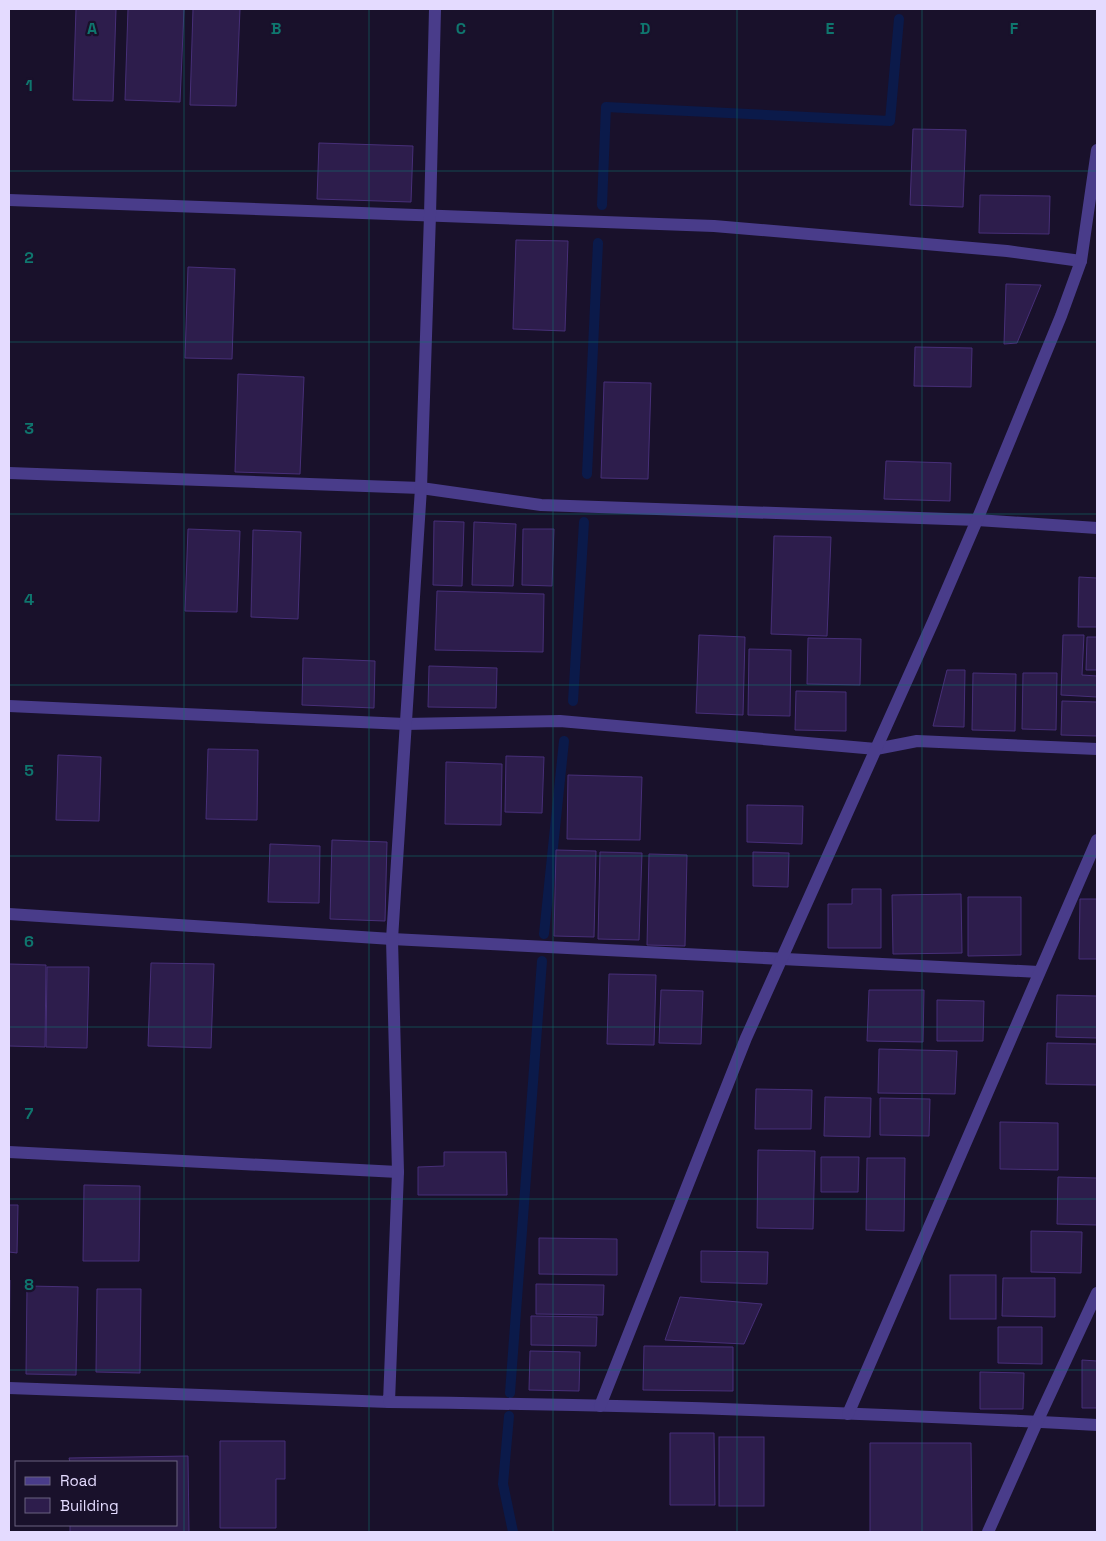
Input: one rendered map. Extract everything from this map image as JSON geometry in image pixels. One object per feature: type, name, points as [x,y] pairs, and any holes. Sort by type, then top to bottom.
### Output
[{"type":"street","points":[[389,1402],[398,1172],[392,938],[421,488],[435,9]]},
{"type":"street","points":[[600,1406],[746,1038],[977,520],[1062,316],[1081,261],[1097,150]]},
{"type":"street","points":[[9,200],[714,226],[1007,251],[1081,261]]},
{"type":"street","points":[[9,473],[421,488],[540,505],[977,520],[1097,528]]},
{"type":"street","points":[[9,706],[405,724],[560,721],[876,748],[917,741],[1097,749]]},
{"type":"street","points":[[848,1414],[1097,840]]},
{"type":"street","points":[[9,914],[392,938],[1039,972]]},
{"type":"street","points":[[9,1152],[398,1172]]},
{"type":"street","points":[[988,1532],[1036,1422],[1097,1293]]},
{"type":"street","points":[[9,1388],[389,1402],[600,1406],[848,1414],[1097,1425]]},
{"type":"building","points":[[76,9],[116,9],[113,101],[73,100]]},
{"type":"building","points":[[128,9],[184,9],[180,102],[125,100]]},
{"type":"building","points":[[193,9],[240,9],[236,106],[190,105]]},
{"type":"building","points":[[913,129],[966,130],[963,207],[910,205]]},
{"type":"building","points":[[319,143],[413,146],[411,202],[317,199]]},
{"type":"building","points":[[980,195],[1050,196],[1049,234],[979,233]]},
{"type":"building","points":[[516,240],[568,241],[565,331],[513,329]]},
{"type":"building","points":[[188,267],[235,269],[232,359],[185,358]]},
{"type":"building","points":[[1006,284],[1041,285],[1017,343],[1004,344]]},
{"type":"building","points":[[915,347],[972,348],[971,387],[914,386]]},
{"type":"building","points":[[238,374],[304,377],[300,474],[235,472]]},
{"type":"building","points":[[604,382],[651,383],[648,479],[601,478]]},
{"type":"building","points":[[886,461],[951,463],[950,501],[884,499]]},
{"type":"building","points":[[434,521],[464,522],[462,586],[433,585]]},
{"type":"building","points":[[474,522],[516,524],[513,586],[472,585]]},
{"type":"building","points":[[188,529],[240,531],[237,612],[185,611]]},
{"type":"building","points":[[523,529],[554,529],[552,586],[522,585]]},
{"type":"building","points":[[253,530],[301,532],[298,619],[251,617]]},
{"type":"building","points":[[774,536],[831,537],[827,636],[771,634]]},
{"type":"building","points":[[1079,577],[1097,578],[1097,627],[1078,627]]},
{"type":"building","points":[[437,591],[544,594],[543,652],[435,650]]},
{"type":"building","points":[[699,635],[745,637],[743,715],[696,713]]},
{"type":"building","points":[[1063,635],[1084,635],[1082,675],[1097,676],[1097,697],[1061,695]]},
{"type":"building","points":[[1087,637],[1097,637],[1097,670],[1086,670]]},
{"type":"building","points":[[808,638],[861,639],[860,685],[807,684]]},
{"type":"building","points":[[749,649],[791,650],[790,716],[748,715]]},
{"type":"building","points":[[303,658],[375,661],[374,708],[302,705]]},
{"type":"building","points":[[429,666],[497,668],[496,708],[428,707]]},
{"type":"building","points":[[947,670],[965,670],[964,727],[933,726]]},
{"type":"building","points":[[973,673],[1016,674],[1015,731],[972,730]]},
{"type":"building","points":[[1023,673],[1057,673],[1056,730],[1022,729]]},
{"type":"building","points":[[796,691],[846,692],[846,731],[795,730]]},
{"type":"building","points":[[1062,701],[1097,702],[1097,736],[1061,735]]},
{"type":"building","points":[[208,749],[258,750],[257,820],[206,819]]},
{"type":"building","points":[[58,755],[101,757],[99,821],[56,820]]},
{"type":"building","points":[[506,756],[544,757],[542,813],[505,812]]},
{"type":"building","points":[[446,762],[502,764],[501,825],[445,824]]},
{"type":"building","points":[[568,775],[642,777],[640,840],[567,839]]},
{"type":"building","points":[[747,805],[803,806],[802,844],[747,842]]},
{"type":"building","points":[[332,840],[387,842],[385,921],[330,919]]},
{"type":"building","points":[[270,844],[320,846],[319,903],[268,902]]},
{"type":"building","points":[[556,850],[596,851],[594,937],[554,936]]},
{"type":"building","points":[[600,852],[642,853],[639,940],[598,939]]},
{"type":"building","points":[[753,852],[789,853],[788,887],[753,886]]},
{"type":"building","points":[[649,854],[687,855],[685,946],[647,945]]},
{"type":"building","points":[[852,889],[881,889],[881,948],[828,948],[828,904],[852,904]]},
{"type":"building","points":[[961,894],[962,953],[893,954],[892,895]]},
{"type":"building","points":[[968,897],[1021,897],[1021,955],[968,956]]},
{"type":"building","points":[[1080,899],[1097,899],[1097,959],[1079,959]]},
{"type":"building","points":[[151,963],[214,964],[211,1048],[148,1046]]},
{"type":"building","points":[[9,964],[46,965],[45,1047],[9,1046]]},
{"type":"building","points":[[47,967],[89,967],[87,1048],[46,1047]]},
{"type":"building","points":[[609,974],[656,975],[654,1045],[607,1044]]},
{"type":"building","points":[[661,990],[703,991],[701,1044],[659,1043]]},
{"type":"building","points":[[869,990],[924,990],[923,1042],[867,1041]]},
{"type":"building","points":[[1057,995],[1097,996],[1097,1038],[1056,1037]]},
{"type":"building","points":[[937,1000],[984,1001],[983,1041],[937,1041]]},
{"type":"building","points":[[1047,1043],[1097,1044],[1097,1085],[1046,1084]]},
{"type":"building","points":[[879,1049],[957,1051],[955,1094],[878,1093]]},
{"type":"building","points":[[756,1089],[812,1090],[811,1129],[755,1129]]},
{"type":"building","points":[[825,1097],[871,1098],[870,1137],[824,1136]]},
{"type":"building","points":[[880,1098],[930,1099],[929,1136],[880,1135]]},
{"type":"building","points":[[1000,1122],[1058,1123],[1058,1170],[1000,1169]]},
{"type":"building","points":[[758,1150],[815,1151],[813,1229],[757,1228]]},
{"type":"building","points":[[444,1152],[506,1152],[507,1195],[418,1195],[418,1167],[444,1166]]},
{"type":"building","points":[[821,1157],[859,1157],[858,1192],[821,1192]]},
{"type":"building","points":[[867,1158],[905,1158],[904,1231],[866,1230]]},
{"type":"building","points":[[1058,1177],[1097,1178],[1097,1225],[1057,1224]]},
{"type":"building","points":[[84,1185],[140,1186],[139,1261],[83,1261]]},
{"type":"building","points":[[9,1205],[18,1205],[17,1253],[9,1252]]},
{"type":"building","points":[[1031,1231],[1082,1232],[1081,1273],[1031,1272]]},
{"type":"building","points":[[539,1238],[617,1239],[617,1275],[539,1274]]},
{"type":"building","points":[[701,1251],[768,1252],[767,1284],[701,1282]]},
{"type":"building","points":[[950,1275],[996,1275],[996,1319],[950,1319]]},
{"type":"building","points":[[1003,1278],[1055,1278],[1055,1317],[1002,1316]]},
{"type":"building","points":[[9,1280],[10,1280],[9,1364]]},
{"type":"building","points":[[536,1284],[604,1285],[603,1315],[536,1314]]},
{"type":"building","points":[[27,1286],[78,1287],[76,1375],[26,1374]]},
{"type":"building","points":[[97,1289],[141,1289],[140,1373],[96,1372]]},
{"type":"building","points":[[680,1297],[762,1304],[744,1344],[665,1340]]},
{"type":"building","points":[[531,1316],[597,1317],[596,1346],[531,1345]]},
{"type":"building","points":[[998,1327],[1042,1327],[1042,1364],[998,1363]]},
{"type":"building","points":[[644,1346],[733,1347],[733,1391],[643,1390]]},
{"type":"building","points":[[530,1351],[580,1352],[579,1391],[529,1390]]},
{"type":"building","points":[[1082,1360],[1097,1361],[1097,1408],[1082,1408]]},
{"type":"building","points":[[980,1372],[1024,1373],[1023,1409],[980,1409]]},
{"type":"building","points":[[670,1433],[714,1433],[715,1505],[670,1505]]},
{"type":"building","points":[[719,1437],[764,1437],[764,1506],[719,1506]]},
{"type":"building","points":[[220,1441],[285,1441],[285,1479],[276,1479],[276,1528],[220,1528]]},
{"type":"building","points":[[870,1443],[971,1443],[972,1532],[870,1532]]},
{"type":"building","points":[[188,1456],[189,1532],[70,1532],[70,1526],[178,1526],[178,1461],[70,1461],[69,1458]]},
{"type":"waterway","points":[[602,205],[606,107],[890,121],[899,19]]},
{"type":"waterway","points":[[587,474],[598,243]]},
{"type":"waterway","points":[[573,701],[584,522]]},
{"type":"waterway","points":[[544,934],[564,741]]},
{"type":"waterway","points":[[510,1393],[542,961]]},
{"type":"waterway","points":[[509,1416],[503,1484],[513,1532]]}]
